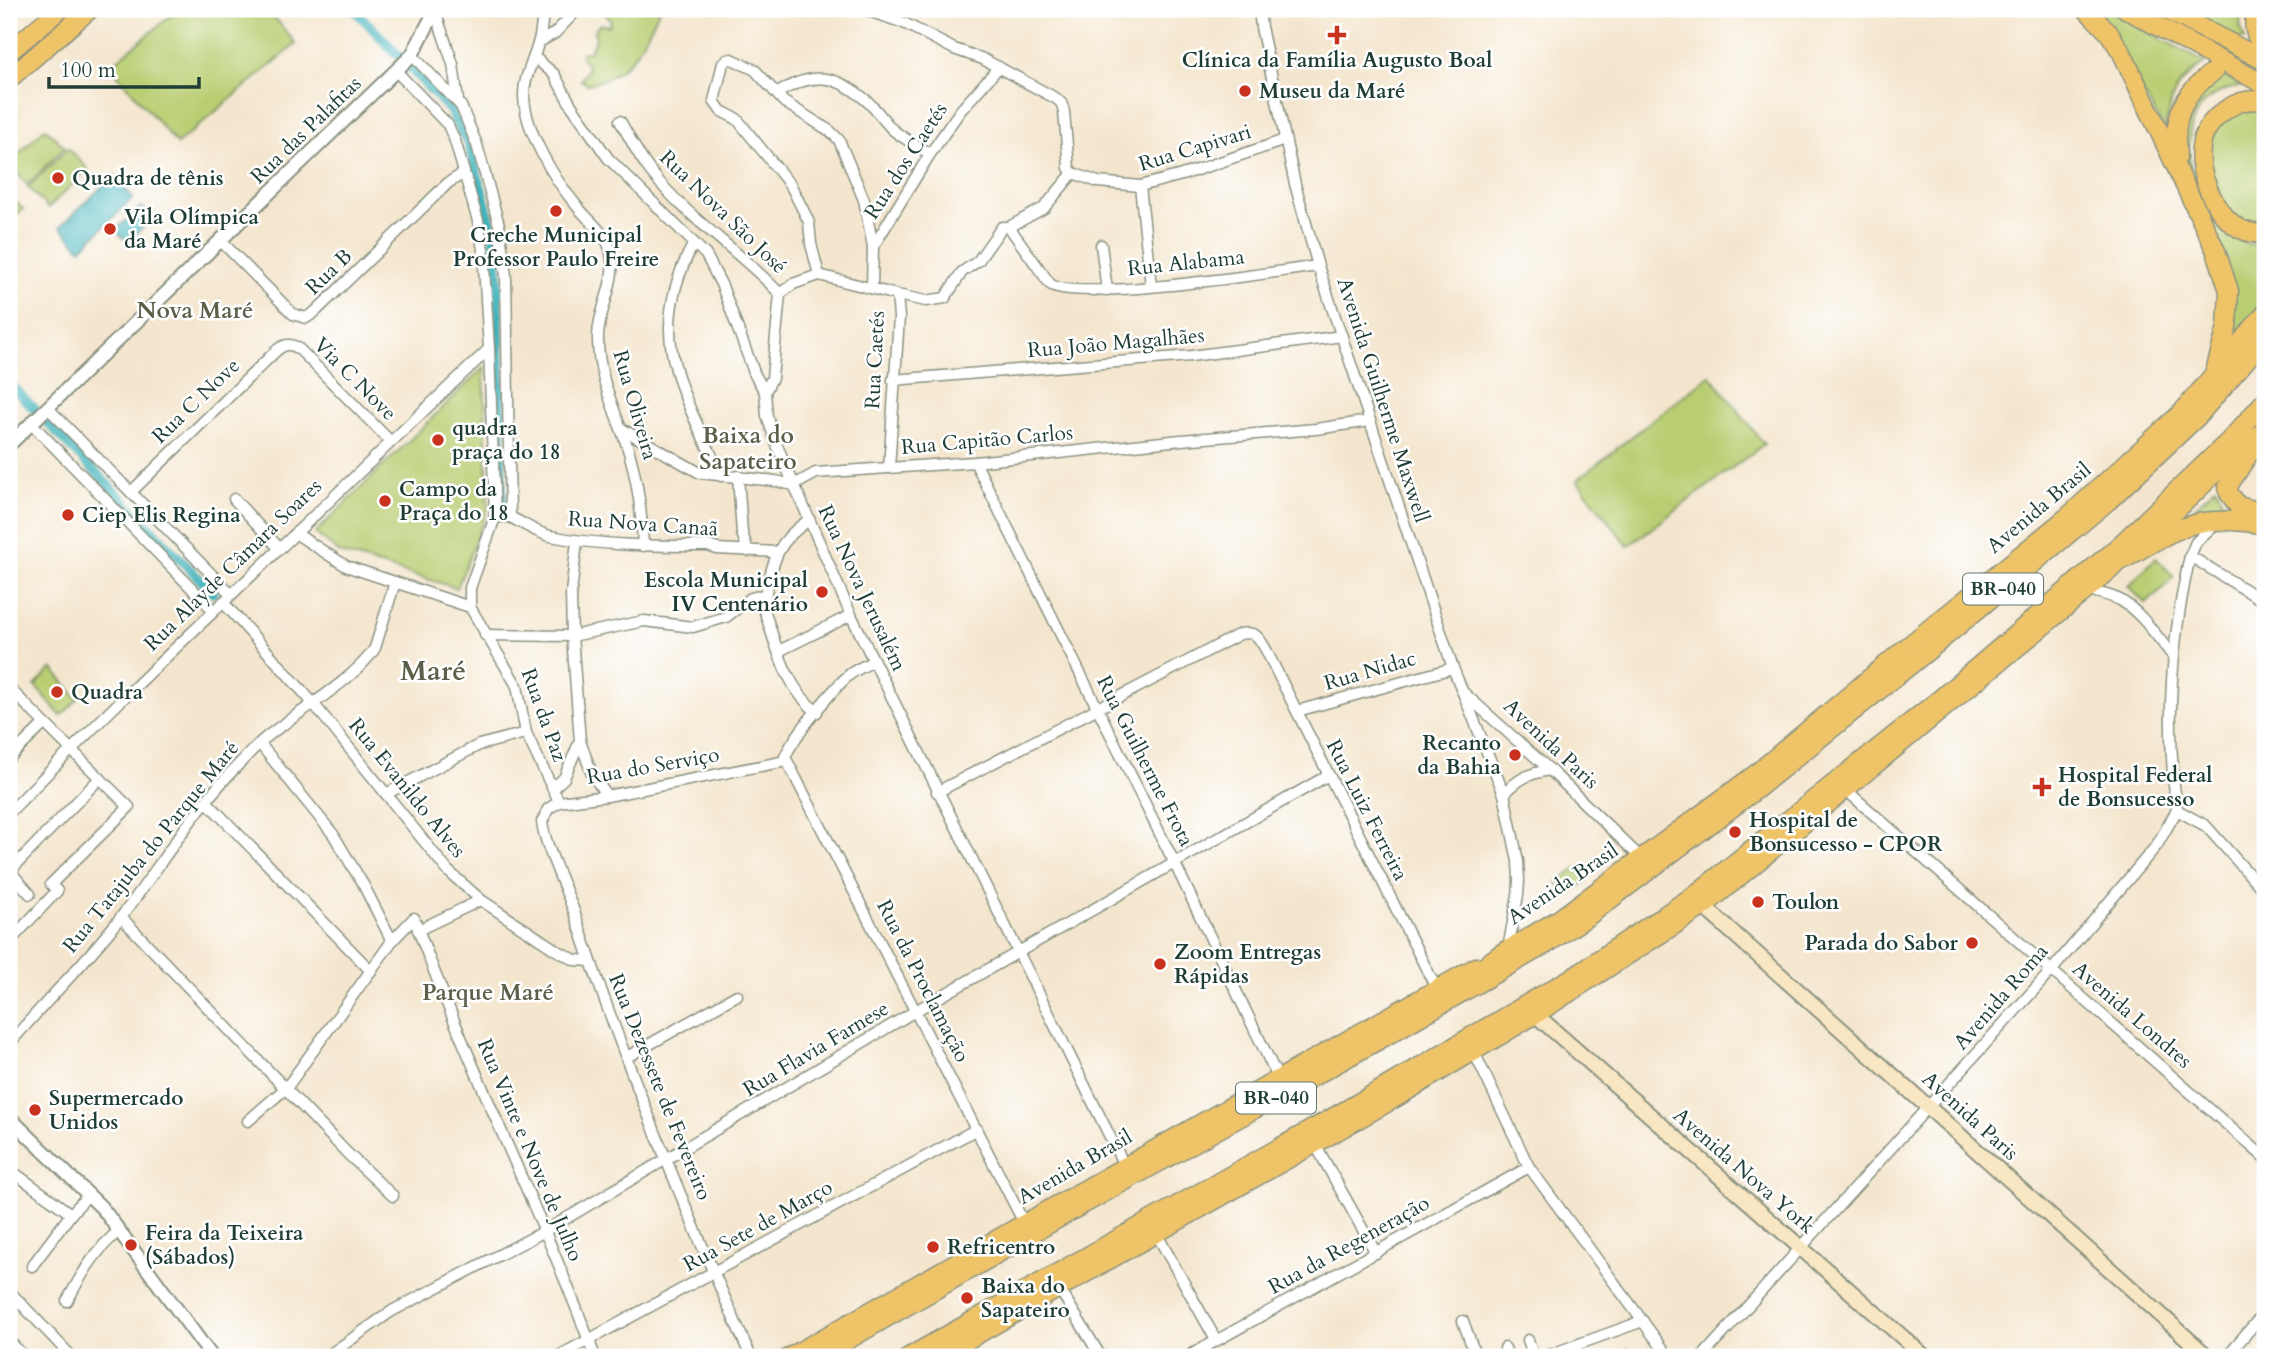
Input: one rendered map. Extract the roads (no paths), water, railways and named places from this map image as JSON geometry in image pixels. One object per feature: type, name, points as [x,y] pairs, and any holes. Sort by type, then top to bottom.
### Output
[{"type":"highway","points":[[9,52],[60,9]]},
{"type":"highway","points":[[9,79],[90,9]]},
{"type":"highway","points":[[2086,9],[2109,33],[2122,53],[2217,251],[2229,291],[2227,327],[2214,375]]},
{"type":"highway","points":[[2126,9],[2265,85]]},
{"type":"highway","points":[[2165,9],[2265,61]]},
{"type":"highway","points":[[2256,9],[2253,22],[2256,35],[2265,51]]},
{"type":"highway","points":[[2178,168],[2175,134],[2177,118],[2189,94],[2214,71]]},
{"type":"highway","points":[[2265,101],[2245,100],[2212,121],[2204,133],[2200,162],[2212,196],[2224,215],[2236,227],[2254,234],[2265,234]]},
{"type":"highway","name":"Avenida Brasil","points":[[788,1357],[1559,918],[1753,775],[2066,517],[2181,412],[2265,312]]},
{"type":"highway","name":"Avenida Brasil","points":[[818,1357],[1073,1210],[1384,1037],[1548,943],[1588,916],[1758,788],[2108,501],[2199,416],[2265,338]]},
{"type":"highway","name":"BR-040","points":[[909,1357],[1341,1113],[1573,978],[1706,886],[1940,699],[2120,545],[2230,441],[2265,401]]},
{"type":"highway","points":[[2265,428],[2228,486],[2229,493],[2238,506],[2265,513]]},
{"type":"highway","points":[[939,1357],[1474,1052],[1704,907],[2088,590],[2265,428]]},
{"type":"highway","points":[[2124,559],[2189,523],[2219,520],[2265,525]]},
{"type":"highway","points":[[1384,1037],[1508,949]]},
{"type":"highway","points":[[1341,1113],[1371,1102],[1448,1060],[1474,1052]]},
{"type":"main road","name":"Avenida Paris","points":[[1704,907],[2208,1357]]},
{"type":"main road","name":"Avenida Nova York","points":[[1536,1015],[1925,1357]]},
{"type":"street","name":"Rua Oliveira","points":[[543,9],[539,42],[524,96],[537,144],[550,170],[601,234],[611,254],[611,280],[598,340],[604,380],[636,477],[642,510],[643,546]]},
{"type":"street","points":[[539,42],[555,33],[578,9]]},
{"type":"street","points":[[863,9],[904,23],[954,49],[999,67],[1046,92],[1062,104],[1068,162],[1073,173],[1044,208],[1009,227],[1002,227],[978,261],[962,272],[944,298],[926,301],[897,295]]},
{"type":"street","name":"Avenida Guilherme Maxwell","points":[[1259,9],[1294,184],[1318,266],[1453,668],[1504,794],[1518,861],[1519,881],[1508,949]]},
{"type":"street","points":[[435,10],[453,64],[458,101],[477,145],[499,225],[506,276],[510,516],[495,517]]},
{"type":"street","name":"Rua das Palafitas","points":[[9,445],[404,63],[435,10]]},
{"type":"street","name":"Rua Nova Jerusalém","points":[[534,57],[554,74],[571,105],[608,158],[694,243],[713,266],[755,375],[765,392],[767,416],[794,485],[851,615],[1124,1165]]},
{"type":"street","points":[[765,392],[772,378],[780,294],[793,284],[819,275],[811,244],[809,222],[791,186],[737,119],[721,111],[714,101],[723,63],[732,60],[755,70],[784,102],[830,131],[839,140],[864,200],[873,247]]},
{"type":"street","points":[[404,63],[458,101]]},
{"type":"street","points":[[295,533],[346,566],[470,607],[470,588],[495,517],[484,249],[448,125],[404,63]]},
{"type":"street","name":"Rua dos Caetés","points":[[872,287],[873,247],[960,111],[999,67]]},
{"type":"street","points":[[778,93],[803,79],[818,77],[835,82],[868,102],[895,131],[930,154]]},
{"type":"street","name":"Rua Nova São José","points":[[620,121],[638,154],[663,186],[735,253],[762,274],[780,294]]},
{"type":"street","name":"Rua Capivari","points":[[1073,173],[1098,182],[1140,186],[1285,141]]},
{"type":"street","name":"Rua B","points":[[220,240],[293,314],[306,318],[448,183],[464,173]]},
{"type":"street","points":[[1140,186],[1151,286]]},
{"type":"street","name":"Rua Alabama","points":[[1009,227],[1056,289],[1107,290],[1231,279],[1318,266]]},
{"type":"street","points":[[694,243],[678,279],[671,307],[672,359],[684,396],[721,476]]},
{"type":"street","points":[[1101,245],[1107,290]]},
{"type":"street","name":"Rua Caetés","points":[[819,275],[897,295],[898,317],[888,468]]},
{"type":"street","name":"Rua João Magalhães","points":[[893,380],[1191,356],[1342,336]]},
{"type":"street","name":"Rua C Nove","points":[[131,492],[277,350],[285,345],[292,345]]},
{"type":"street","name":"Via C Nove","points":[[292,345],[390,441]]},
{"type":"street","name":"Rua Alayde Câmara Soares","points":[[9,813],[213,610],[489,349]]},
{"type":"street","points":[[39,416],[213,610]]},
{"type":"street","name":"Rua Evanildo Alves","points":[[39,416],[131,492],[227,598],[448,871],[481,900],[569,958],[590,961]]},
{"type":"street","name":"Rua Capitão Carlos","points":[[794,485],[816,473],[975,462],[1316,429],[1370,421]]},
{"type":"street","points":[[622,429],[700,473],[794,485]]},
{"type":"street","name":"Rua Guilherme Frota","points":[[975,462],[1278,1078]]},
{"type":"street","points":[[738,476],[742,533],[748,551]]},
{"type":"street","points":[[234,499],[279,548]]},
{"type":"street","name":"Rua Nova Canaã","points":[[510,516],[542,533],[577,541],[643,546],[708,546],[717,549],[777,552]]},
{"type":"street","points":[[808,520],[797,528],[777,552],[766,594],[765,610],[792,686],[805,703],[817,712]]},
{"type":"street","points":[[2219,520],[2202,535],[2190,556],[2173,656],[2171,754],[2177,810],[2206,826],[2265,892]]},
{"type":"street","points":[[577,541],[571,593],[580,741],[592,774],[607,796]]},
{"type":"street","points":[[2190,556],[2265,602]]},
{"type":"street","name":"Rua Tatajuba do Parque Maré","points":[[9,1044],[121,917],[175,842],[240,762],[269,735],[370,656],[375,648],[395,582]]},
{"type":"street","points":[[2088,590],[2126,605],[2173,656]]},
{"type":"street","points":[[485,635],[572,636],[644,621],[694,627],[726,617],[751,598],[766,594]]},
{"type":"street","name":"Rua da Paz","points":[[470,607],[517,686],[526,733],[559,802]]},
{"type":"street","points":[[779,651],[851,615]]},
{"type":"street","name":"Rua Luiz Ferreira","points":[[1096,707],[1240,634],[1255,634],[1265,648],[1327,776],[1436,988]]},
{"type":"street","points":[[786,759],[794,741],[850,674],[873,661]]},
{"type":"street","name":"Rua Nidac","points":[[1297,711],[1453,668]]},
{"type":"street","points":[[9,688],[129,807],[51,884],[57,891],[9,942]]},
{"type":"street","name":"Avenida Paris","points":[[1462,691],[1550,770],[1641,858]]},
{"type":"street","points":[[9,706],[18,697]]},
{"type":"street","points":[[937,792],[1096,707]]},
{"type":"street","points":[[9,758],[44,724]]},
{"type":"street","points":[[386,794],[479,745],[526,733]]},
{"type":"street","points":[[553,788],[564,778],[580,741]]},
{"type":"street","points":[[248,1121],[286,1087],[392,942],[365,886],[333,834],[260,744]]},
{"type":"street","name":"Rua do Serviço","points":[[559,802],[607,796],[786,759]]},
{"type":"street","name":"Rua da Proclamação","points":[[786,759],[1024,1223]]},
{"type":"street","points":[[1504,794],[1522,777],[1550,770]]},
{"type":"street","name":"Rua Flavia Farnese","points":[[326,1357],[392,1311],[545,1231],[917,1010],[1327,776]]},
{"type":"street","points":[[30,894],[9,871],[100,778]]},
{"type":"street","name":"Avenida Londres","points":[[1846,790],[2265,1158]]},
{"type":"street","points":[[207,802],[371,971]]},
{"type":"street","name":"Rua Dezessete de Fevereiro","points":[[559,802],[548,809],[543,817],[543,827],[627,1057],[713,1273],[751,1357]]},
{"type":"street","name":"Avenida Roma","points":[[1702,1357],[2052,970],[2157,845],[2177,810]]},
{"type":"street","points":[[418,930],[481,900]]},
{"type":"street","points":[[121,917],[348,1154],[393,1196]]},
{"type":"street","name":"Rua Vinte e Nove de Julho","points":[[392,942],[414,918],[472,1066],[545,1231],[595,1357]]},
{"type":"street","points":[[627,1057],[737,995]]},
{"type":"street","points":[[1474,1052],[1530,1167],[1670,1357]]},
{"type":"street","points":[[9,1117],[89,1194],[120,1230],[212,1357]]},
{"type":"street","name":"Rua Sete de Março","points":[[557,1357],[977,1129]]},
{"type":"street","points":[[1315,1144],[1376,1253]]},
{"type":"street","name":"Rua da Regeneração","points":[[1187,1357],[1530,1167]]},
{"type":"street","points":[[9,1169],[71,1214]]},
{"type":"street","points":[[32,1266],[89,1194]]},
{"type":"street","points":[[67,1301],[98,1249],[120,1230]]},
{"type":"street","points":[[1156,1233],[1216,1340]]},
{"type":"street","points":[[1059,1288],[1101,1357]]},
{"type":"street","points":[[9,1291],[72,1357]]},
{"type":"street","points":[[2226,1357],[2265,1311]]},
{"type":"street","points":[[1462,1321],[1476,1357]]},
{"type":"street","points":[[1543,1357],[1643,1321]]},
{"type":"street","points":[[9,1340],[25,1357]]},
{"type":"street","points":[[1528,1340],[1534,1357]]},
{"type":"street","points":[[1622,1357],[1632,1357]]},
{"type":"water","points":[[114,175],[133,198],[81,249],[60,227]]},
{"type":"water","points":[[141,206],[154,218],[127,242],[115,230]]},
{"type":"waterway","points":[[354,9],[449,109],[469,145],[492,226],[498,271],[502,505]]},
{"type":"waterway","points":[[9,383],[213,593]]},
{"type":"place","name":"Clínica da Família Augusto Boal","points":[[1337,35]]},
{"type":"place","name":"Museu da Maré","points":[[1245,91]]},
{"type":"place","name":"Quadra de tênis","points":[[58,178]]},
{"type":"place","name":"Creche Municipal Professor Paulo Freire","points":[[556,211]]},
{"type":"place","name":"Vila Olímpica da Maré","points":[[110,229]]},
{"type":"place","name":"quadra praça do 18","points":[[438,440]]},
{"type":"place","name":"Campo da Praça do 18","points":[[385,501]]},
{"type":"place","name":"Ciep Elis Regina","points":[[68,515]]},
{"type":"place","name":"Escola Municipal IV Centenário","points":[[822,592]]},
{"type":"place","name":"Quadra","points":[[57,692]]},
{"type":"place","name":"Recanto da Bahia","points":[[1515,755]]},
{"type":"place","name":"Hospital Federal de Bonsucesso","points":[[2042,787]]},
{"type":"place","name":"Hospital de Bonsucesso - CPOR","points":[[1735,832]]},
{"type":"place","name":"Toulon","points":[[1758,902]]},
{"type":"place","name":"Parada do Sabor","points":[[1972,943]]},
{"type":"place","name":"Zoom Entregas Rápidas","points":[[1160,964]]},
{"type":"place","name":"Supermercado Unidos","points":[[35,1110]]},
{"type":"place","name":"Feira da Teixeira (Sábados)","points":[[131,1245]]},
{"type":"place","name":"Refricentro","points":[[933,1247]]},
{"type":"place","name":"Baixa do Sapateiro","points":[[967,1298]]},
{"type":"district","name":"Nova Maré","points":[[195,310]]},
{"type":"district","name":"Baixa do Sapateiro","points":[[748,448]]},
{"type":"district","name":"Maré","points":[[433,671]]},
{"type":"district","name":"Parque Maré","points":[[488,992]]}]
